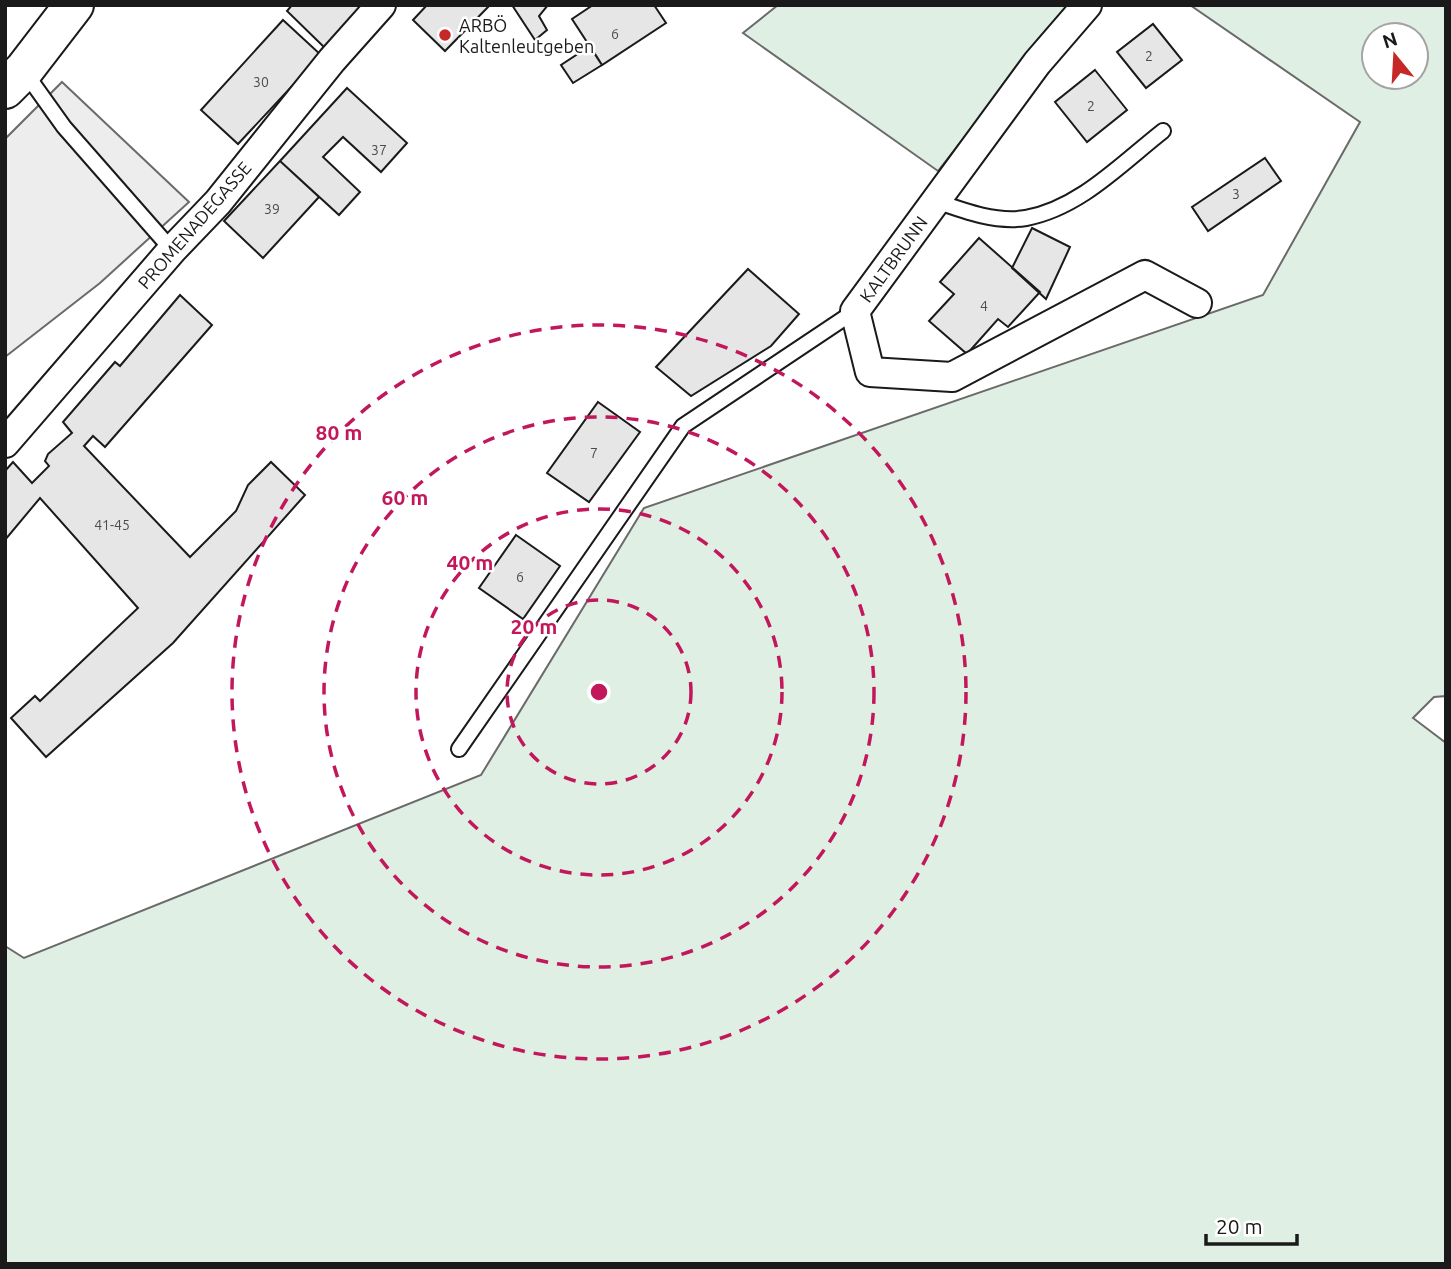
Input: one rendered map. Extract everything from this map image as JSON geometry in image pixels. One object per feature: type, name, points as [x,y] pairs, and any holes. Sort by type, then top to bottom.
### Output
[{"type":"main road","points":[[14,80],[74,5]]},
{"type":"street","name":"PROMENADEGASSE","points":[[5,443],[172,250],[218,202],[332,60],[381,5]]},
{"type":"street","name":"KALTBRUNN","points":[[1087,5],[1037,63],[855,311],[870,372],[951,377],[1145,275],[1197,303]]},
{"type":"lane","points":[[14,80],[64,127],[172,250]]},
{"type":"lane","points":[[936,201],[964,211],[996,217],[1024,218],[1048,212],[1100,182],[1163,131]]},
{"type":"lane","points":[[459,749],[683,426],[855,311]]},
{"type":"green space","points":[[778,5],[1068,5],[938,171],[743,33]]},
{"type":"green space","points":[[1190,5],[1446,5],[1446,696],[1434,697],[1413,718],[1446,743],[1446,1264],[5,1264],[5,946],[24,958],[481,775],[644,508],[1263,295],[1360,122]]},
{"type":"shaded area","points":[[62,82],[189,202],[100,283],[5,357],[5,139]]},
{"type":"building","points":[[292,5],[365,5],[327,50],[287,11]]},
{"type":"building","name":"ARBÖ Kaltenleutgeben","points":[[427,5],[490,5],[445,51],[413,20]]},
{"type":"building","points":[[512,5],[548,5],[539,16],[547,30],[535,40]]},
{"type":"building","points":[[593,5],[654,5],[666,23],[602,65],[572,19]]},
{"type":"building","points":[[283,20],[321,55],[238,144],[201,110]]},
{"type":"building","points":[[1153,24],[1182,60],[1146,88],[1117,52]]},
{"type":"building","points":[[590,46],[602,65],[573,83],[561,65]]},
{"type":"building","points":[[1095,70],[1127,110],[1087,142],[1055,102]]},
{"type":"building","points":[[347,88],[407,143],[381,172],[343,137],[323,157],[360,192],[339,215],[280,161]]},
{"type":"building","points":[[1265,158],[1281,181],[1208,231],[1192,207]]},
{"type":"building","points":[[280,161],[319,197],[263,258],[224,221]]},
{"type":"building","points":[[1032,228],[1070,247],[1046,299],[1012,268]]},
{"type":"building","points":[[979,238],[1040,292],[1008,327],[998,319],[967,354],[929,321],[954,294],[940,282]]},
{"type":"building","points":[[748,269],[799,314],[771,346],[691,396],[656,367]]},
{"type":"building","points":[[180,295],[212,325],[105,447],[93,436],[84,446],[190,557],[236,511],[248,485],[271,462],[305,495],[173,643],[46,757],[11,718],[35,696],[40,701],[138,608],[40,498],[5,540],[5,471],[13,462],[32,483],[49,466],[45,461],[48,454],[72,433],[63,422],[115,362],[120,366]]},
{"type":"building","points":[[598,402],[640,432],[589,502],[547,473]]},
{"type":"building","points":[[516,535],[560,566],[523,619],[479,588]]},
{"type":"place","name":"ARBÖ Kaltenleutgeben","points":[[445,35]]}]
